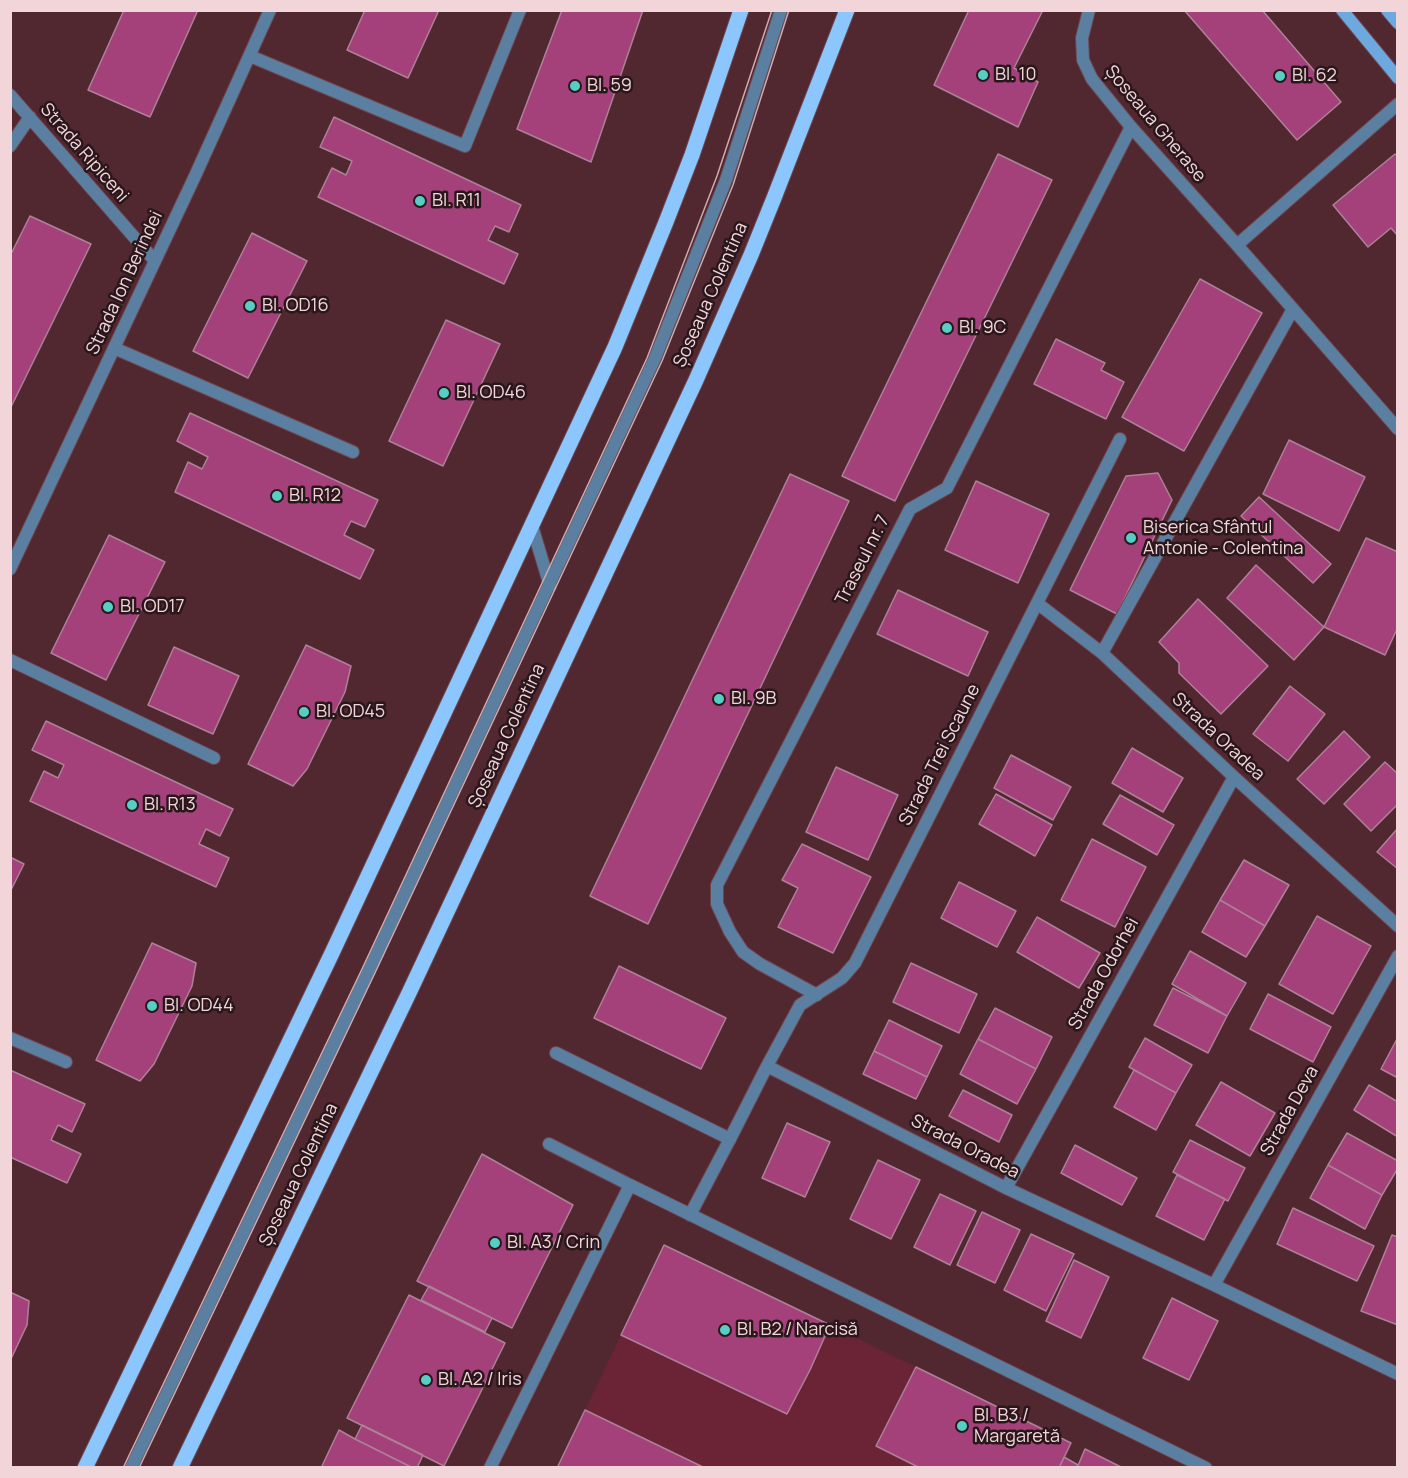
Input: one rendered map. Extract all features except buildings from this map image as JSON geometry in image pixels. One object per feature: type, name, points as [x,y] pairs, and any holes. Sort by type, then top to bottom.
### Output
[{"type":"main road","points":[[85,1467],[332,953],[615,347],[692,155],[741,10]]},
{"type":"main road","name":"Șoseaua Colentina","points":[[180,1467],[409,993],[696,380],[770,207],[847,10]]},
{"type":"main road","points":[[1342,10],[1398,78]]},
{"type":"main road","points":[[1387,10],[1398,23]]},
{"type":"street","name":"Strada Ion Berindei","points":[[10,569],[270,10]]},
{"type":"street","points":[[250,56],[465,146],[520,10]]},
{"type":"street","points":[[131,1467],[368,972],[660,347],[726,180],[781,10]]},
{"type":"street","name":"Șoseaua Gherase","points":[[1089,10],[1082,38],[1083,60],[1092,79],[1131,127],[1398,429]]},
{"type":"street","name":"Strada Ripiceni","points":[[10,95],[155,261]]},
{"type":"street","points":[[1238,246],[1398,104]]},
{"type":"street","points":[[10,146],[30,117]]},
{"type":"street","name":"Traseul nr. 7","points":[[817,995],[760,964],[743,952],[730,932],[717,904],[717,885],[910,509],[947,488],[1131,127]]},
{"type":"street","points":[[1102,653],[1293,309]]},
{"type":"street","points":[[114,348],[353,453]]},
{"type":"street","name":"Strada Trei Scaune","points":[[767,1066],[800,1005],[842,978],[855,963],[1120,439]]},
{"type":"street","points":[[532,526],[550,586]]},
{"type":"street","name":"Strada Oradea","points":[[1037,603],[1102,653],[1398,926]]},
{"type":"street","points":[[10,660],[214,758]]},
{"type":"street","name":"Strada Odorhei","points":[[1006,1188],[1234,777]]},
{"type":"street","name":"Strada Deva","points":[[1214,1285],[1398,956]]},
{"type":"street","points":[[10,1038],[66,1062]]},
{"type":"street","points":[[556,1053],[729,1139]]},
{"type":"street","points":[[690,1215],[767,1066]]},
{"type":"street","name":"Strada Oradea","points":[[767,1066],[1006,1188],[1398,1374]]},
{"type":"street","points":[[549,1144],[1206,1467]]},
{"type":"street","points":[[490,1467],[630,1185]]},
{"type":"shaded area","points":[[830,1325],[916,1367],[876,1446],[920,1467],[705,1467],[585,1410],[621,1335],[787,1414]]},
{"type":"tram line","points":[[123,1468],[362,969],[647,358],[717,176],[772,10]]},
{"type":"tram line","points":[[139,1468],[374,975],[662,361],[733,185],[789,10]]},
{"type":"place","name":"Bl. 10","points":[[983,75]]},
{"type":"place","name":"Bl. 62","points":[[1280,76]]},
{"type":"place","name":"Bl. 59","points":[[575,86]]},
{"type":"place","name":"Bl. R11","points":[[420,201]]},
{"type":"place","name":"Bl. OD16","points":[[250,306]]},
{"type":"place","name":"Bl. 9C","points":[[947,328]]},
{"type":"place","name":"Bl. OD46","points":[[444,393]]},
{"type":"place","name":"Bl. R12","points":[[277,496]]},
{"type":"place","name":"Biserica Sfântul Antonie - Colentina","points":[[1131,538]]},
{"type":"place","name":"Bl. OD17","points":[[108,607]]},
{"type":"place","name":"Bl. 9B","points":[[719,699]]},
{"type":"place","name":"Bl. OD45","points":[[304,712]]},
{"type":"place","name":"Bl. R13","points":[[132,805]]},
{"type":"place","name":"Bl. OD44","points":[[152,1006]]},
{"type":"place","name":"Bl. A3 / Crin","points":[[495,1243]]},
{"type":"place","name":"Bl. B2 / Narcisă","points":[[725,1330]]},
{"type":"place","name":"Bl. A2 / Iris","points":[[426,1380]]},
{"type":"place","name":"Bl. B3 / Margaretă","points":[[962,1426]]}]
